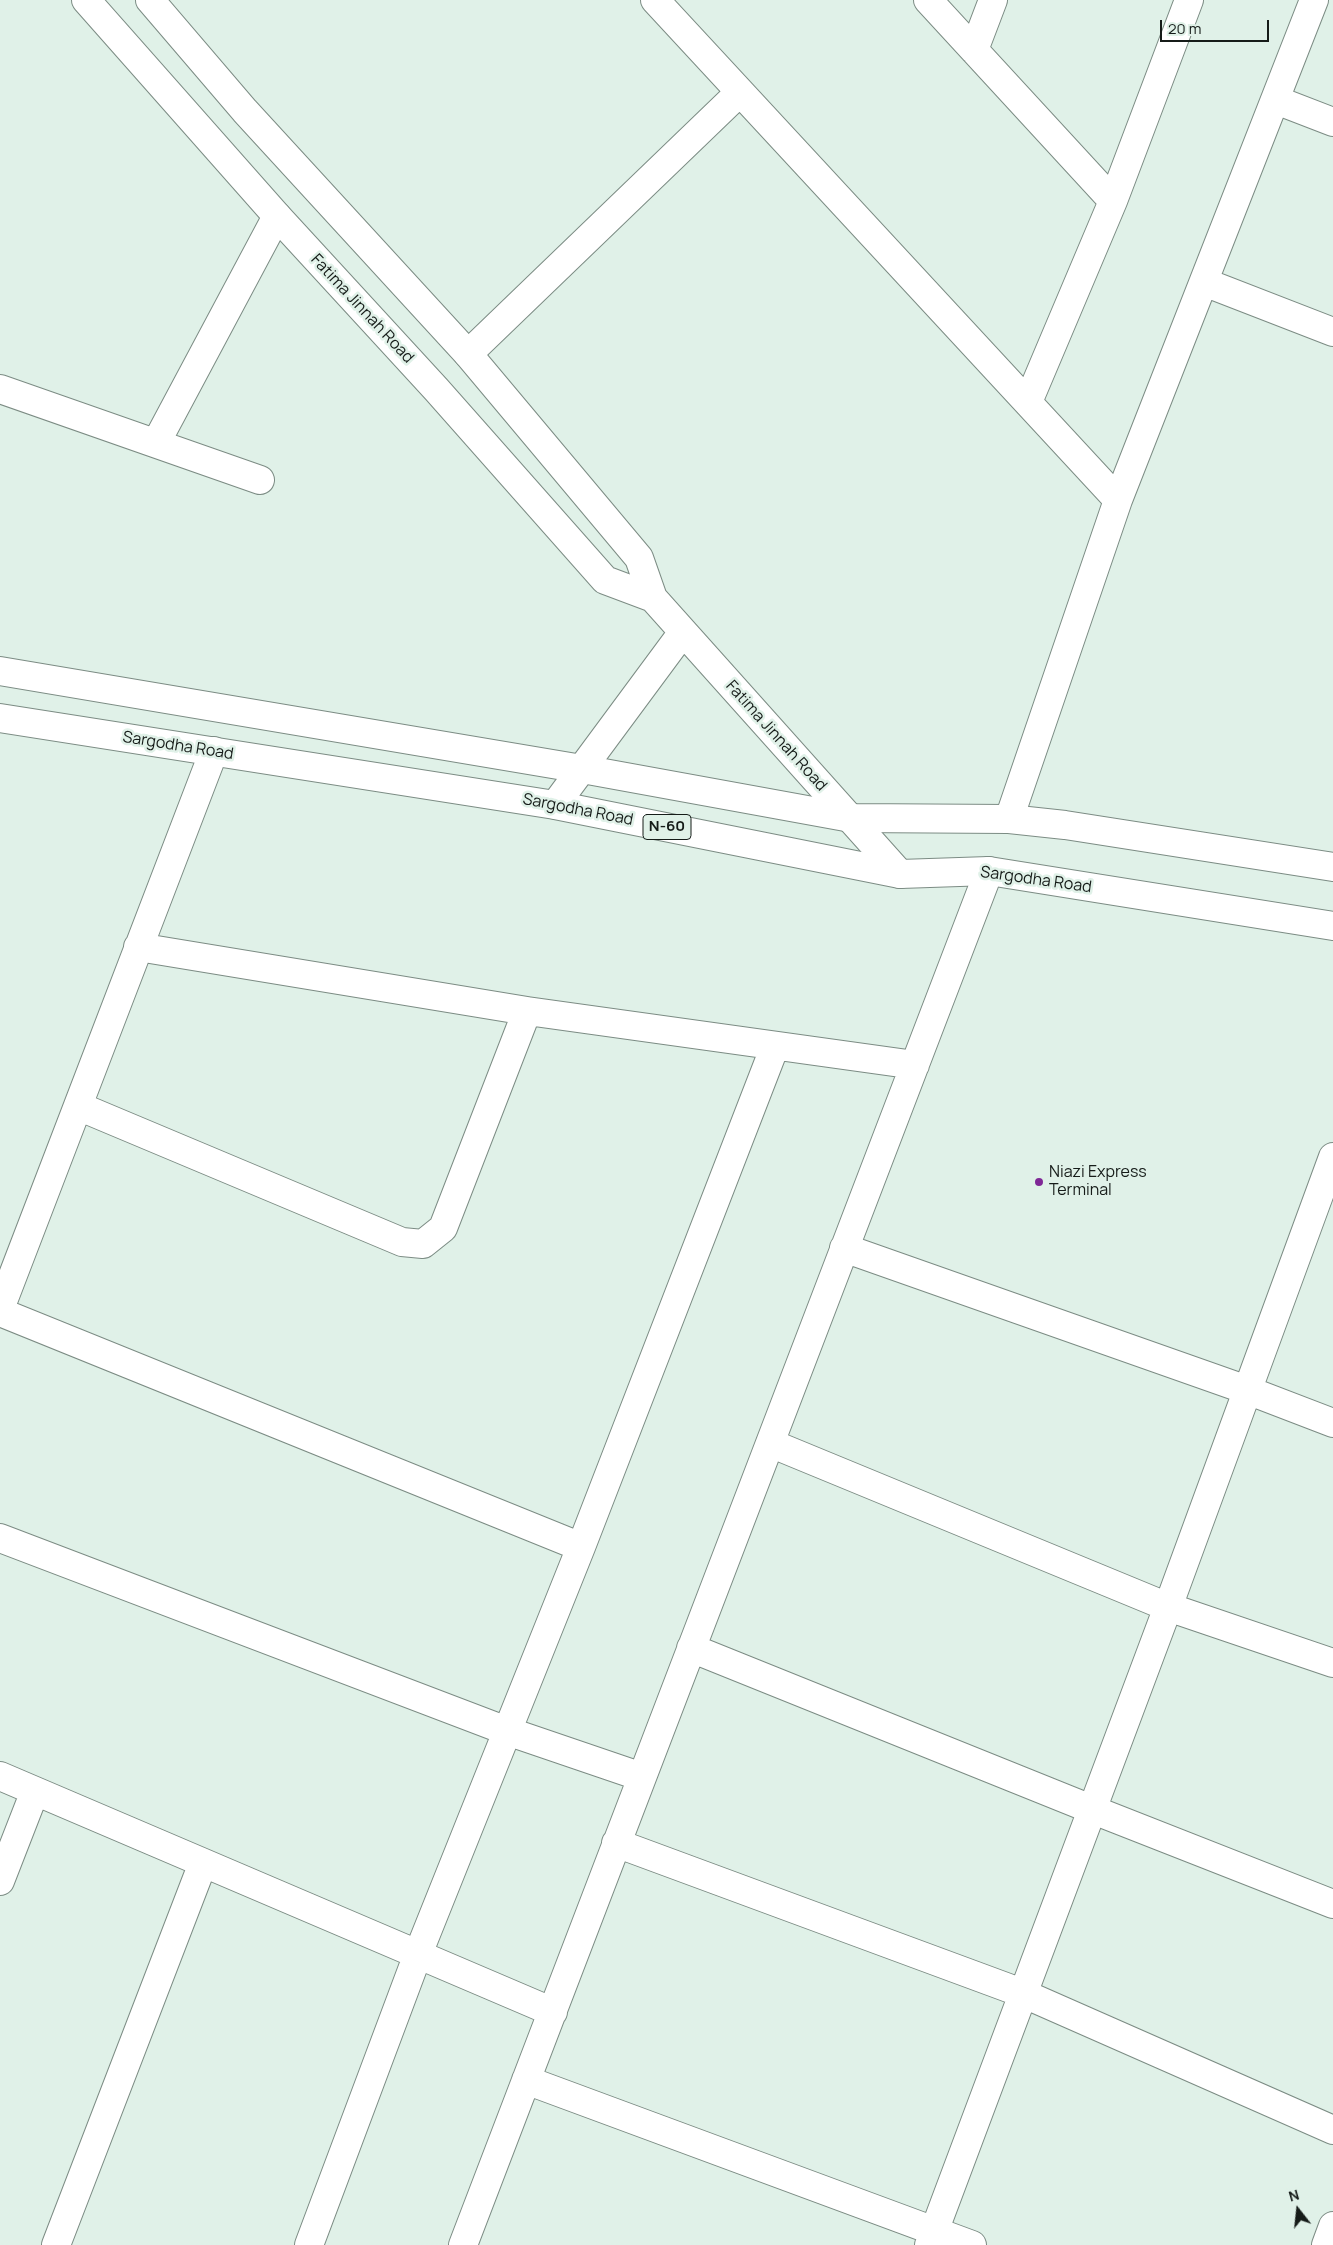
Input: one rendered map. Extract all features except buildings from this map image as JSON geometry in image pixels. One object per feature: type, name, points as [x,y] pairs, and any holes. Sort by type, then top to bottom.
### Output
[{"type":"main road","name":"Fatima Jinnah Road","points":[[86,0],[277,216],[436,389],[605,580],[653,598]]},
{"type":"main road","name":"Fatima Jinnah Road","points":[[150,0],[251,118],[468,354],[639,558],[653,598],[900,874]]},
{"type":"main road","points":[[655,0],[1118,500]]},
{"type":"main road","points":[[928,0],[1113,201]]},
{"type":"main road","points":[[974,50],[993,0]]},
{"type":"main road","points":[[1028,402],[1113,201],[1189,0]]},
{"type":"main road","points":[[1009,819],[1118,500],[1314,0]]},
{"type":"main road","points":[[468,354],[740,92]]},
{"type":"main road","points":[[1276,100],[1333,122]]},
{"type":"main road","points":[[156,443],[277,216]]},
{"type":"main road","points":[[1204,282],[1333,332]]},
{"type":"main road","points":[[0,389],[260,480]]},
{"type":"main road","points":[[555,804],[683,632]]},
{"type":"main road","points":[[0,671],[582,769],[850,818],[1009,819],[1064,825],[1333,867]]},
{"type":"main road","name":"Sargodha Road","points":[[0,718],[555,804],[900,874],[989,871],[1333,926]]},
{"type":"main road","points":[[214,751],[0,1310],[581,1547]]},
{"type":"main road","points":[[462,2245],[553,2012],[989,871]]},
{"type":"main road","points":[[138,947],[527,1011],[915,1065]]},
{"type":"main road","points":[[78,1106],[402,1242],[423,1244],[443,1228],[527,1011]]},
{"type":"main road","points":[[309,2245],[418,1954],[581,1547],[775,1046]]},
{"type":"main road","points":[[931,2238],[1168,1607],[1332,1163]]},
{"type":"main road","points":[[844,1248],[1247,1390],[1333,1423]]},
{"type":"main road","points":[[770,1443],[1168,1607],[1333,1663]]},
{"type":"main road","points":[[0,1538],[507,1731],[642,1777]]},
{"type":"main road","points":[[691,1648],[1333,1904]]},
{"type":"main road","points":[[0,1776],[553,2012]]},
{"type":"main road","points":[[0,1881],[35,1791]]},
{"type":"main road","points":[[616,1843],[1022,1993],[1333,2130]]},
{"type":"main road","points":[[56,2245],[203,1863]]},
{"type":"main road","points":[[526,2080],[931,2238],[972,2245]]},
{"type":"main road","points":[[1326,2245],[1333,2226]]},
{"type":"place","name":"Niazi Express Terminal","points":[[1039,1182]]}]
